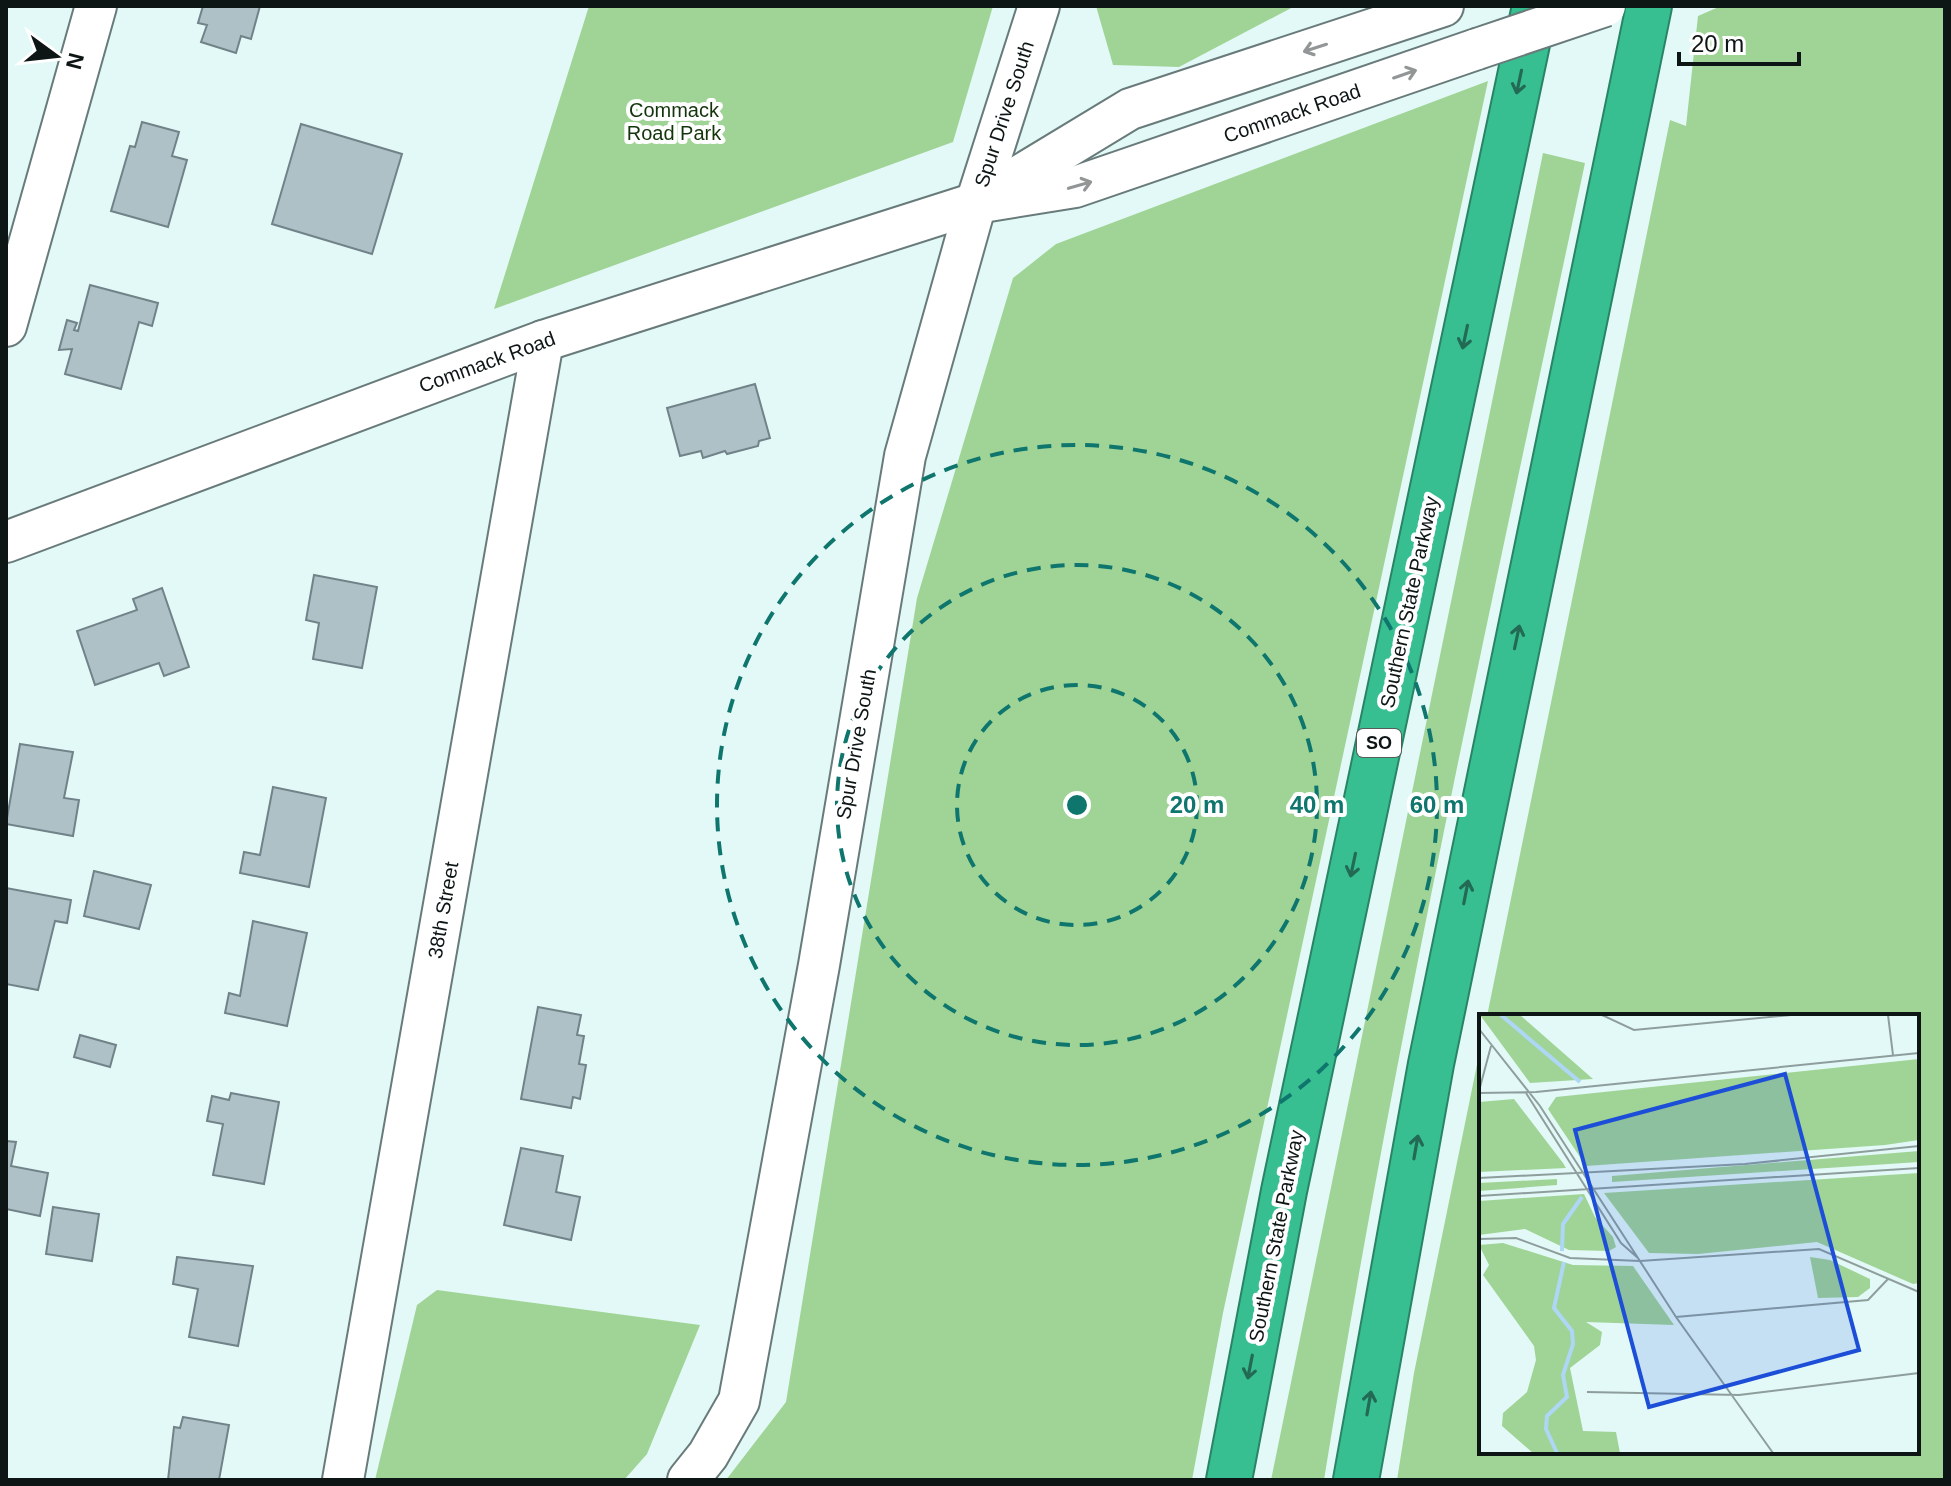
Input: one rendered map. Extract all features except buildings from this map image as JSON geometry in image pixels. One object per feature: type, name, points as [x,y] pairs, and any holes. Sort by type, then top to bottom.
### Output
[{"type":"highway","name":"Southern State Parkway","points":[[1229,1480],[1284,1191],[1535,6]]},
{"type":"highway","points":[[1356,1480],[1431,1064],[1649,6]]},
{"type":"street","points":[[6,326],[96,6]]},
{"type":"street","name":"Spur Drive South","points":[[688,1480],[708,1455],[739,1401],[808,1027],[905,456],[976,203],[1039,6]]},
{"type":"street","name":"Commack Road","points":[[976,203],[1130,109],[1443,6]]},
{"type":"street","name":"Commack Road","points":[[6,542],[543,341],[976,203],[1075,187],[1605,6]]},
{"type":"street","name":"38th Street","points":[[343,1480],[543,341]]},
{"type":"green space","name":"Commack Road Park","points":[[589,6],[993,6],[953,142],[494,309]]},
{"type":"green space","points":[[1096,6],[1295,6],[1179,67],[1113,65]]},
{"type":"green space","points":[[1721,6],[1945,6],[1945,1480],[1397,1480],[1414,1373],[1479,1055],[1479,1454],[1919,1454],[1919,1014],[1487,1014],[1670,120],[1686,126],[1698,16]]},
{"type":"green space","points":[[1488,81],[1223,1313],[1192,1480],[726,1480],[786,1402],[917,598],[1013,278],[1056,244]]},
{"type":"green space","points":[[1543,153],[1585,163],[1413,985],[1324,1480],[1271,1480]]},
{"type":"green space","points":[[437,1290],[700,1325],[647,1454],[624,1480],[375,1480],[417,1305]]}]
